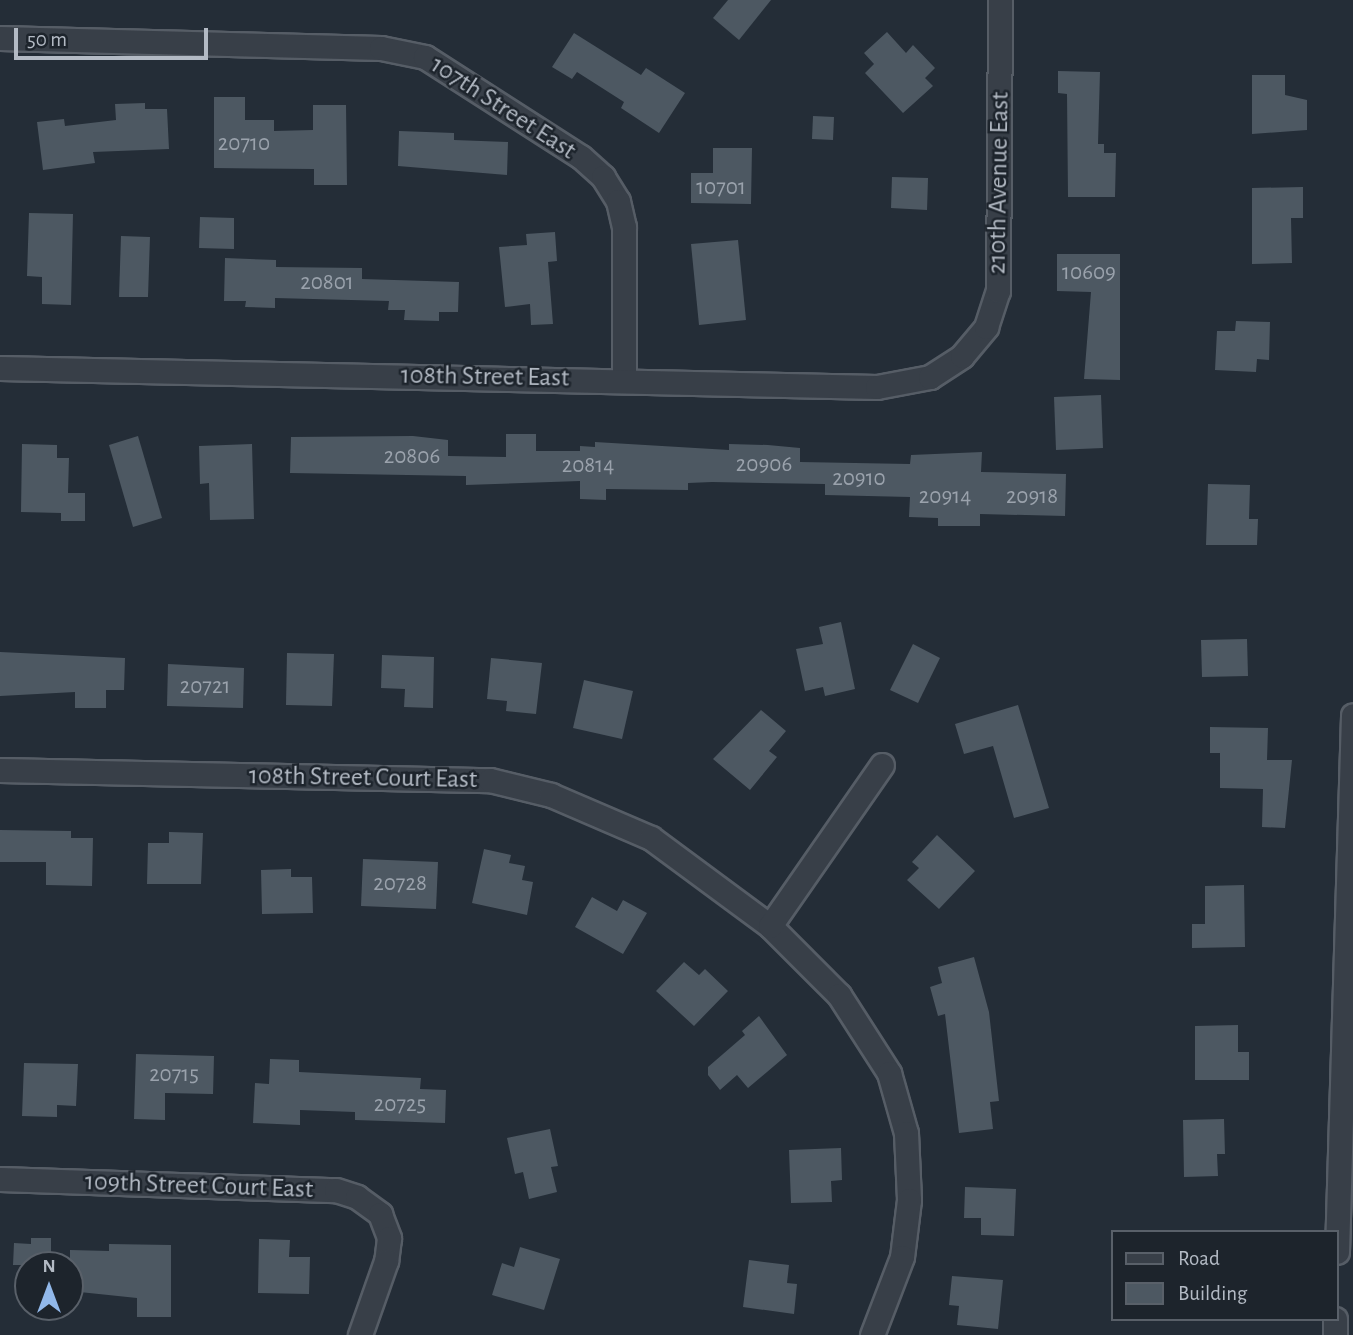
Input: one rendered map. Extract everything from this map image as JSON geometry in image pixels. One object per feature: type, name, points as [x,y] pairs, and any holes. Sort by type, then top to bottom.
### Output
[{"type":"street","name":"210th Avenue East","points":[[962,356],[986,327],[998,291],[1000,0]]},
{"type":"street","name":"107th Street East","points":[[0,38],[404,51],[425,57],[581,157],[603,177],[613,194],[624,227],[624,379]]},
{"type":"street","name":"108th Street East","points":[[0,368],[624,379],[877,387],[930,377],[962,356]]},
{"type":"street","points":[[1338,1230],[1353,715]]},
{"type":"street","points":[[770,926],[882,765]]},
{"type":"street","name":"108th Street Court East","points":[[0,770],[490,780],[551,795],[619,821],[670,850],[770,926],[839,995],[873,1042],[899,1104],[906,1133],[906,1234],[887,1301],[872,1335]]},
{"type":"street","name":"109th Street Court East","points":[[0,1179],[336,1190],[370,1203],[386,1224],[386,1261],[360,1335]]},
{"type":"building","points":[[728,0],[771,0],[739,40],[713,18]]},
{"type":"building","points":[[887,32],[906,53],[913,45],[935,68],[925,78],[933,86],[903,113],[865,73],[874,64],[864,53]]},
{"type":"building","points":[[574,33],[641,75],[646,68],[685,93],[659,133],[621,108],[624,102],[577,72],[572,79],[552,67]]},
{"type":"building","points":[[1058,71],[1100,72],[1098,144],[1104,144],[1104,153],[1116,153],[1115,197],[1068,197],[1067,94],[1058,93]]},
{"type":"building","points":[[1252,75],[1285,75],[1285,95],[1307,100],[1307,130],[1252,134]]},
{"type":"building","points":[[214,97],[245,97],[245,120],[274,120],[274,131],[313,130],[313,105],[346,105],[347,185],[314,185],[314,169],[214,168]]},
{"type":"building","points":[[145,103],[145,109],[167,109],[169,149],[93,152],[95,163],[43,170],[37,122],[64,119],[65,126],[116,120],[115,104]]},
{"type":"building","points":[[813,116],[834,117],[833,140],[812,139]]},
{"type":"building","points":[[399,131],[454,133],[454,140],[508,142],[507,175],[398,166]]},
{"type":"building","points":[[713,148],[752,148],[751,204],[691,203],[691,173],[713,173]]},
{"type":"building","points":[[892,177],[928,178],[927,210],[891,208]]},
{"type":"building","points":[[1303,187],[1303,218],[1291,218],[1292,263],[1252,264],[1252,188]]},
{"type":"building","points":[[29,213],[73,214],[71,305],[42,304],[42,277],[27,276]]},
{"type":"building","points":[[200,217],[234,218],[234,249],[199,248]]},
{"type":"building","points":[[555,232],[557,261],[548,262],[553,324],[531,325],[530,304],[505,307],[499,247],[527,245],[526,234]]},
{"type":"building","points":[[121,236],[150,237],[148,297],[119,297]]},
{"type":"building","points":[[738,240],[746,320],[699,325],[691,244]]},
{"type":"building","points":[[1057,254],[1120,254],[1120,380],[1084,379],[1091,292],[1057,291]]},
{"type":"building","points":[[225,258],[276,260],[276,267],[362,268],[362,279],[459,282],[458,312],[439,312],[439,321],[404,320],[405,310],[388,310],[389,301],[275,298],[275,308],[245,307],[246,301],[224,301]]},
{"type":"building","points":[[1236,321],[1270,322],[1269,360],[1257,359],[1256,372],[1215,370],[1217,331],[1235,331]]},
{"type":"building","points":[[1101,395],[1103,448],[1056,450],[1054,397]]},
{"type":"building","points":[[506,434],[536,434],[536,451],[580,451],[580,446],[595,447],[595,442],[729,450],[729,444],[768,445],[800,448],[800,462],[910,464],[911,455],[982,452],[981,472],[1066,474],[1065,516],[980,514],[980,526],[938,526],[938,518],[909,517],[910,497],[825,495],[825,484],[688,483],[688,490],[606,489],[606,500],[580,499],[580,481],[466,485],[466,476],[290,473],[291,437],[413,436],[448,440],[448,456],[506,457]]},
{"type":"building","points":[[138,436],[162,518],[133,527],[109,445]]},
{"type":"building","points":[[22,444],[57,445],[57,458],[69,458],[68,493],[85,493],[85,521],[61,521],[61,513],[21,512]]},
{"type":"building","points":[[252,444],[254,519],[210,520],[209,483],[200,484],[199,446]]},
{"type":"building","points":[[1208,484],[1250,485],[1249,519],[1258,519],[1257,545],[1206,545]]},
{"type":"building","points":[[841,622],[855,689],[825,696],[823,687],[805,691],[796,649],[823,644],[819,627]]},
{"type":"building","points":[[1247,639],[1248,676],[1202,677],[1201,640]]},
{"type":"building","points":[[913,644],[940,658],[918,703],[890,690]]},
{"type":"building","points":[[0,652],[125,658],[124,690],[106,690],[106,708],[75,708],[75,692],[0,696]]},
{"type":"building","points":[[287,653],[334,654],[332,706],[286,705]]},
{"type":"building","points":[[382,655],[434,657],[433,708],[404,707],[405,689],[381,688]]},
{"type":"building","points":[[491,658],[542,663],[536,714],[506,711],[507,701],[487,699]]},
{"type":"building","points":[[168,664],[244,668],[243,708],[167,706]]},
{"type":"building","points":[[584,680],[633,691],[622,739],[573,728]]},
{"type":"building","points":[[1018,705],[1049,808],[1014,818],[993,746],[964,754],[955,724]]},
{"type":"building","points":[[761,710],[786,731],[769,751],[777,757],[750,790],[713,759]]},
{"type":"building","points":[[1210,727],[1268,728],[1267,760],[1292,760],[1285,828],[1262,827],[1263,789],[1220,788],[1220,753],[1210,753]]},
{"type":"building","points":[[0,830],[71,831],[71,838],[93,838],[92,886],[46,885],[46,862],[0,862]]},
{"type":"building","points":[[169,832],[203,833],[201,884],[147,884],[148,843],[169,843]]},
{"type":"building","points":[[937,835],[975,871],[939,909],[907,880],[919,868],[912,862]]},
{"type":"building","points":[[484,849],[511,855],[509,863],[525,866],[522,880],[533,882],[527,915],[472,903]]},
{"type":"building","points":[[363,859],[438,862],[436,909],[361,906]]},
{"type":"building","points":[[291,869],[291,877],[312,877],[313,913],[262,914],[261,870]]},
{"type":"building","points":[[1244,885],[1245,947],[1192,948],[1192,924],[1205,924],[1205,886]]},
{"type":"building","points":[[592,897],[617,911],[623,900],[647,913],[623,954],[575,927]]},
{"type":"building","points":[[974,957],[989,1012],[999,1101],[990,1102],[993,1129],[959,1133],[945,1014],[938,1016],[930,987],[942,983],[938,967]]},
{"type":"building","points":[[684,962],[699,975],[705,969],[728,991],[694,1026],[656,991]]},
{"type":"building","points":[[759,1016],[787,1055],[748,1088],[737,1075],[720,1090],[708,1075],[708,1067],[745,1035],[742,1031]]},
{"type":"building","points":[[1238,1025],[1238,1052],[1249,1052],[1249,1080],[1195,1080],[1195,1026]]},
{"type":"building","points":[[136,1054],[214,1056],[213,1094],[165,1093],[165,1120],[134,1119]]},
{"type":"building","points":[[270,1059],[299,1060],[299,1072],[421,1078],[420,1089],[446,1090],[445,1123],[355,1120],[355,1112],[300,1110],[300,1125],[253,1123],[255,1083],[269,1084]]},
{"type":"building","points":[[24,1063],[78,1064],[76,1106],[57,1105],[57,1117],[22,1116]]},
{"type":"building","points":[[1224,1119],[1225,1154],[1217,1154],[1218,1176],[1184,1177],[1183,1120]]},
{"type":"building","points":[[550,1129],[558,1166],[551,1167],[557,1192],[529,1199],[523,1172],[515,1174],[507,1138]]},
{"type":"building","points":[[841,1148],[842,1180],[831,1181],[832,1202],[791,1203],[789,1150]]},
{"type":"building","points":[[965,1187],[1016,1189],[1014,1236],[981,1235],[981,1218],[964,1218]]},
{"type":"building","points":[[31,1238],[51,1238],[51,1251],[14,1251],[13,1265],[14,1243],[31,1244]]},
{"type":"building","points":[[259,1239],[290,1240],[289,1257],[310,1257],[309,1294],[258,1293]]},
{"type":"building","points":[[109,1244],[171,1245],[171,1317],[137,1317],[137,1298],[84,1292],[84,1251],[70,1250],[109,1251]]},
{"type":"building","points":[[520,1247],[560,1259],[544,1310],[492,1295],[502,1263],[514,1267]]},
{"type":"building","points":[[749,1260],[789,1265],[787,1283],[797,1284],[794,1314],[743,1307]]},
{"type":"building","points":[[952,1276],[1003,1280],[998,1329],[957,1325],[959,1306],[949,1305]]}]
